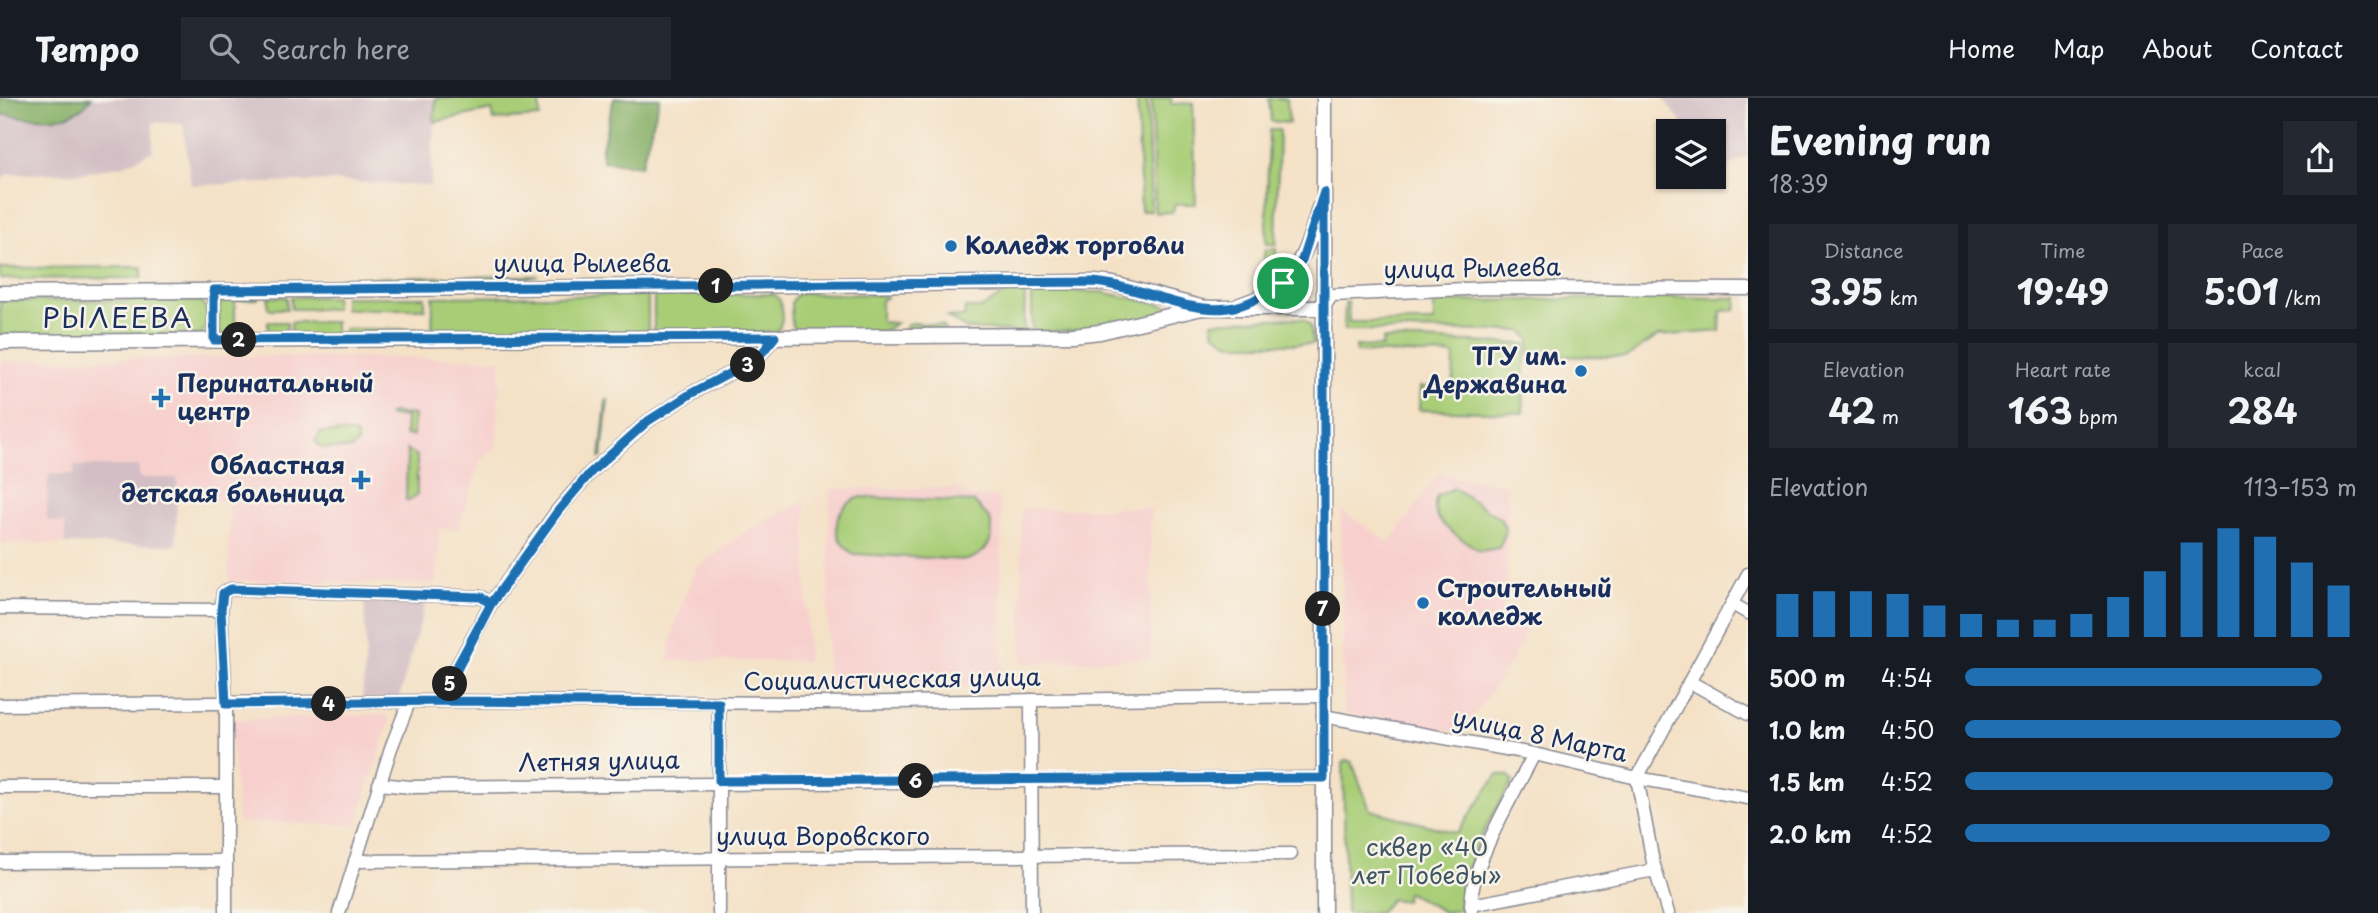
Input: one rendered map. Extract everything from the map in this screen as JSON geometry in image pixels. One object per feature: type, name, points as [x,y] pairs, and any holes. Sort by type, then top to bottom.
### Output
[{"type":"main road","points":[[1324,98],[1324,913]]},
{"type":"main road","points":[[1228,308],[1269,292],[1297,269],[1310,239],[1324,192]]},
{"type":"main road","name":"улица Рылеева","points":[[0,293],[1093,282],[1113,284],[1204,307],[1324,308]]},
{"type":"main road","name":"улица Рылеева","points":[[0,342],[1073,335],[1100,332],[1204,307]]},
{"type":"street","name":"улица Рылеева","points":[[1324,308],[1332,295],[1487,288],[1748,289]]},
{"type":"street","points":[[214,290],[214,340]]},
{"type":"street","points":[[438,701],[491,604],[558,511],[615,448],[648,421],[692,393],[757,359],[775,337]]},
{"type":"street","points":[[1668,913],[1655,870],[1637,778],[1748,574]]},
{"type":"street","points":[[226,913],[226,704],[221,610],[223,593],[231,589],[481,597],[491,604]]},
{"type":"street","points":[[1732,604],[1748,613]]},
{"type":"street","points":[[0,608],[221,610]]},
{"type":"street","points":[[1689,682],[1748,714]]},
{"type":"street","name":"Социалистическая улица","points":[[0,705],[438,701],[719,703],[1323,696]]},
{"type":"street","points":[[1031,700],[1032,913]]},
{"type":"street","points":[[339,913],[379,784],[409,702]]},
{"type":"street","points":[[719,703],[719,913]]},
{"type":"street","name":"улица 8 Марта","points":[[1323,716],[1534,754],[1637,778],[1748,798]]},
{"type":"street","points":[[1534,754],[1478,867],[1469,895],[1472,909],[1655,870]]},
{"type":"street","name":"Летняя улица","points":[[379,784],[411,787],[719,781],[1324,778]]},
{"type":"street","points":[[0,788],[226,787]]},
{"type":"street","name":"улица Воровского","points":[[355,861],[1291,854]]},
{"type":"street","points":[[0,862],[226,860]]},
{"type":"shaded area","points":[[91,98],[435,98],[431,186],[338,181],[191,185],[183,124],[153,122],[153,151],[125,165],[82,173],[8,174],[0,181],[0,114],[61,119],[87,104]]},
{"type":"shaded area","points":[[1663,98],[1748,98],[1748,156],[1726,167],[1726,119],[1679,119]]},
{"type":"shaded area","points":[[267,356],[501,359],[496,448],[481,459],[458,529],[439,529],[437,584],[229,581],[229,501],[177,501],[177,478],[139,478],[139,467],[74,467],[65,544],[0,543],[0,361]]},
{"type":"shaded area","points":[[74,466],[139,466],[139,478],[177,478],[176,545],[65,544],[65,524],[47,520],[48,474],[74,474]]},
{"type":"shaded area","name":"Строительный колледж","points":[[1438,474],[1507,485],[1507,596],[1501,609],[1516,616],[1519,609],[1527,612],[1523,621],[1529,623],[1512,661],[1461,734],[1344,713],[1341,510],[1390,543]]},
{"type":"shaded area","points":[[957,488],[969,497],[998,497],[1001,509],[1002,686],[827,688],[830,489]]},
{"type":"shaded area","points":[[805,501],[808,661],[669,660],[674,627],[696,568],[751,528]]},
{"type":"shaded area","points":[[1151,508],[1151,658],[1022,663],[1021,509]]},
{"type":"shaded area","points":[[368,596],[427,598],[399,698],[362,699],[366,650],[364,600]]},
{"type":"shaded area","points":[[385,714],[390,720],[356,825],[238,822],[230,724],[234,720]]},
{"type":"green space","points":[[0,98],[91,98],[73,113],[50,118],[0,114]]},
{"type":"green space","points":[[436,98],[539,98],[540,117],[493,120],[492,110],[434,122]]},
{"type":"green space","points":[[614,98],[660,98],[641,166],[603,161],[601,152]]},
{"type":"green space","points":[[1137,98],[1147,98],[1151,211],[1141,211]]},
{"type":"green space","points":[[1151,98],[1171,98],[1171,104],[1193,103],[1196,204],[1176,204],[1172,212],[1155,213]]},
{"type":"green space","points":[[1269,98],[1287,99],[1289,123],[1271,121]]},
{"type":"green space","points":[[1269,130],[1279,130],[1276,244],[1266,244]]},
{"type":"green space","points":[[1276,249],[1276,269],[1264,269],[1264,250]]},
{"type":"green space","points":[[142,267],[142,278],[0,279],[0,268]]},
{"type":"green space","points":[[538,276],[509,279],[505,284],[352,285],[340,278]]},
{"type":"green space","points":[[1008,291],[1025,292],[1024,332],[967,329],[947,317],[964,317],[965,308],[982,308]]},
{"type":"green space","points":[[1032,292],[1101,292],[1189,310],[1096,330],[1032,332]]},
{"type":"green space","points":[[774,294],[778,297],[782,312],[777,332],[654,335],[654,295]]},
{"type":"green space","points":[[648,295],[648,335],[432,336],[433,297]]},
{"type":"green space","points":[[796,295],[882,295],[887,297],[881,300],[881,322],[896,323],[884,331],[799,334],[792,326],[791,303]]},
{"type":"green space","points":[[229,297],[258,297],[235,300],[235,332],[257,332],[257,336],[224,335],[219,331],[219,306]]},
{"type":"green space","points":[[268,297],[287,297],[287,309],[268,309]]},
{"type":"green space","points":[[291,297],[335,297],[335,309],[291,309]]},
{"type":"green space","points":[[344,297],[425,297],[425,309],[344,309]]},
{"type":"green space","points":[[1737,298],[1736,310],[1721,311],[1720,331],[1658,336],[1627,357],[1529,356],[1530,339],[1522,331],[1344,330],[1345,302],[1348,302],[1349,322],[1434,322],[1434,302]]},
{"type":"green space","points":[[199,300],[208,310],[207,325],[201,335],[0,339],[0,301]]},
{"type":"green space","points":[[1303,319],[1310,325],[1314,344],[1231,344],[1214,333],[1212,322]]},
{"type":"green space","points":[[268,322],[287,322],[287,336],[268,336]]},
{"type":"green space","points":[[291,322],[335,322],[335,336],[291,336]]},
{"type":"green space","points":[[907,325],[942,325],[945,330],[905,331]]},
{"type":"green space","points":[[344,329],[425,329],[425,336],[344,336]]},
{"type":"green space","points":[[1383,339],[1526,344],[1523,413],[1419,410],[1420,387],[1453,387],[1454,355],[1356,352],[1356,346],[1382,347]]},
{"type":"green space","points":[[608,400],[602,457],[600,458],[606,401]]},
{"type":"green space","points":[[390,413],[414,415],[413,436],[405,435],[406,417],[389,416]]},
{"type":"green space","points":[[321,432],[353,433],[357,436],[357,444],[351,449],[321,448],[315,441]]},
{"type":"green space","points":[[407,450],[417,456],[417,494],[411,500],[406,500]]},
{"type":"green space","points":[[1454,488],[1501,519],[1506,531],[1499,548],[1480,551],[1441,522],[1436,514],[1437,496]]},
{"type":"green space","points":[[862,497],[974,502],[990,519],[991,539],[985,550],[967,560],[854,554],[840,539],[837,522],[844,507]]},
{"type":"green space","name":"cквер «40 лет Победы»","points":[[1347,760],[1352,762],[1370,810],[1457,833],[1498,774],[1509,776],[1513,781],[1471,859],[1465,875],[1460,910],[1444,912],[1407,892],[1405,901],[1391,899],[1379,913],[1346,913],[1343,763]]},
{"type":"place","name":"Колледж торговли","points":[[951,246]]},
{"type":"place","name":"ТГУ им. Державина","points":[[1581,371]]},
{"type":"place","name":"Перинатальный центр","points":[[161,398]]},
{"type":"place","name":"Областная детская больница","points":[[361,480]]},
{"type":"place","name":"Строительный колледж","points":[[1423,603]]},
{"type":"district","name":"РЫЛЕЕВА","points":[[118,318]]},
{"type":"route","points":[[1283,283],[1253,301],[1228,308],[1204,307],[1113,284],[1093,282],[888,286],[214,290],[214,340],[775,337],[757,359],[692,393],[648,421],[590,473],[558,511],[491,604],[446,691],[438,701],[226,704],[221,610],[223,593],[231,589],[481,597],[491,604],[462,660],[446,691],[438,701],[719,703],[719,781],[1324,778],[1324,192],[1302,260],[1283,283]]}]
